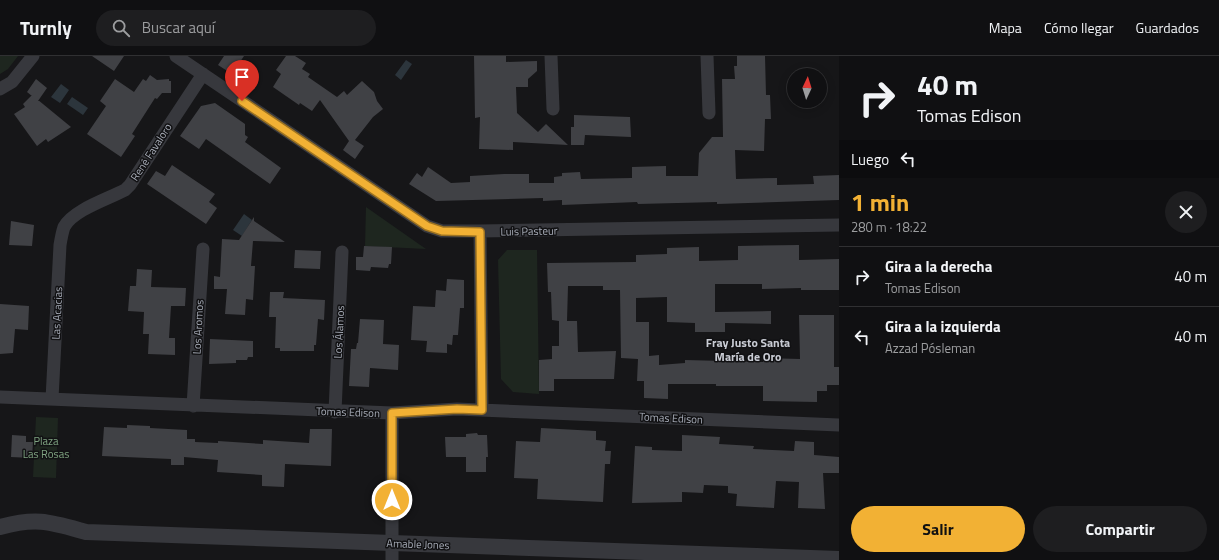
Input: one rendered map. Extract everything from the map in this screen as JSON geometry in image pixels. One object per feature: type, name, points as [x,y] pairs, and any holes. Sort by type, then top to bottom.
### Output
[{"type":"street","points":[[0,89],[12,82],[33,56]]},
{"type":"street","name":"Luis Pasteur","points":[[176,56],[427,226],[442,231],[480,232],[839,225]]},
{"type":"street","points":[[551,56],[553,110]]},
{"type":"street","points":[[707,56],[709,113]]},
{"type":"street","name":"René Favaloro","points":[[64,227],[70,219],[125,190],[130,185],[203,74]]},
{"type":"street","name":"Las Acacias","points":[[52,399],[60,245],[64,227]]},
{"type":"street","points":[[480,232],[482,410]]},
{"type":"street","name":"Los Aromos","points":[[193,406],[203,249]]},
{"type":"street","name":"Los Álamos","points":[[335,412],[342,252]]},
{"type":"street","name":"Tomas Edison","points":[[0,397],[335,412],[392,413],[457,409],[839,425]]},
{"type":"street","points":[[392,413],[392,560]]},
{"type":"street","name":"Amable Jones","points":[[0,527],[34,520],[86,532],[830,559]]},
{"type":"green space","points":[[0,56],[18,56],[8,69],[0,74]]},
{"type":"green space","points":[[366,207],[426,249],[365,246]]},
{"type":"green space","points":[[507,250],[537,250],[539,394],[513,392],[501,379],[498,260]]},
{"type":"green space","name":"Plaza Las Rosas","points":[[36,417],[58,418],[56,478],[33,477]]},
{"type":"shaded area","points":[[406,60],[412,64],[401,80],[395,75]]},
{"type":"shaded area","points":[[61,84],[69,90],[60,103],[51,97]]},
{"type":"shaded area","points":[[72,97],[88,108],[83,115],[67,104]]},
{"type":"shaded area","points":[[244,214],[252,220],[242,236],[233,230]]},
{"type":"building","points":[[92,56],[124,56],[114,71]]},
{"type":"building","points":[[224,56],[244,56],[232,74],[218,65]]},
{"type":"building","points":[[286,56],[295,56],[306,63],[302,69],[310,74],[308,77],[337,97],[344,91],[347,95],[362,81],[374,92],[377,101],[383,109],[373,117],[355,140],[364,146],[355,159],[343,150],[349,141],[320,100],[312,111],[300,103],[299,105],[273,87],[281,74],[276,70]]},
{"type":"building","points":[[474,56],[506,56],[506,62],[537,61],[537,71],[528,79],[528,87],[516,87],[517,113],[538,132],[546,124],[568,145],[513,142],[513,150],[479,149],[480,117],[475,118]]},
{"type":"building","points":[[737,56],[765,56],[766,95],[770,95],[771,119],[765,119],[764,151],[735,150],[736,179],[777,178],[777,185],[814,184],[813,176],[839,175],[839,200],[717,204],[717,202],[638,204],[637,202],[562,205],[562,200],[543,201],[543,198],[436,201],[409,184],[417,173],[422,177],[428,167],[451,183],[470,182],[470,176],[504,174],[529,174],[529,183],[554,183],[554,177],[562,176],[562,173],[580,172],[581,179],[632,178],[632,167],[666,166],[666,176],[698,176],[699,153],[712,137],[723,137],[722,79],[735,79],[734,66],[737,66]]},
{"type":"building","points":[[150,75],[157,80],[169,79],[169,81],[171,81],[171,93],[162,93],[157,99],[155,98],[132,134],[135,136],[121,157],[87,134],[106,106],[100,101],[115,79],[134,92],[143,79],[146,81]]},
{"type":"building","points":[[36,79],[47,88],[38,101],[27,92]]},
{"type":"building","points":[[32,95],[71,127],[48,142],[46,139],[37,146],[14,114],[25,107],[23,104]]},
{"type":"building","points":[[215,103],[245,124],[245,135],[248,137],[245,142],[281,168],[270,184],[206,139],[199,149],[180,136],[201,106]]},
{"type":"building","points":[[574,115],[630,117],[631,137],[585,135],[584,145],[571,145],[571,127],[574,127]]},
{"type":"building","points":[[172,165],[215,194],[209,202],[217,208],[206,224],[147,184],[156,171],[165,176]]},
{"type":"building","points":[[254,217],[254,221],[285,242],[253,241],[251,266],[255,266],[253,300],[246,299],[245,315],[225,314],[227,289],[214,289],[214,276],[220,277],[222,239],[239,240]]},
{"type":"building","points":[[11,221],[34,225],[32,246],[9,245]]},
{"type":"building","points":[[799,245],[799,260],[839,259],[839,290],[801,290],[801,288],[762,289],[762,284],[715,284],[715,312],[771,311],[771,324],[725,323],[725,332],[695,332],[695,323],[667,322],[667,297],[636,298],[636,322],[649,322],[649,356],[659,355],[659,365],[685,363],[685,360],[763,362],[763,358],[800,359],[799,315],[834,315],[834,367],[839,367],[839,385],[827,385],[827,391],[817,391],[817,402],[763,401],[763,386],[716,386],[716,384],[668,384],[668,399],[644,398],[644,381],[637,381],[638,359],[621,358],[620,290],[603,290],[603,286],[568,286],[567,321],[577,321],[578,352],[616,351],[614,379],[554,379],[554,391],[539,391],[539,360],[552,359],[552,346],[559,346],[559,321],[552,320],[551,292],[548,292],[547,263],[636,262],[636,255],[667,254],[667,248],[699,247],[699,261],[738,260],[738,246]]},
{"type":"building","points":[[364,246],[392,247],[391,264],[389,264],[388,268],[371,267],[370,271],[356,270],[356,257],[363,257]]},
{"type":"building","points":[[295,250],[321,251],[320,269],[294,268]]},
{"type":"building","points":[[137,269],[152,270],[151,287],[186,288],[185,306],[171,306],[169,338],[175,338],[175,355],[148,354],[149,334],[143,334],[144,312],[128,311],[130,286],[136,286]]},
{"type":"building","points":[[447,279],[464,280],[464,308],[460,308],[458,335],[453,335],[452,345],[447,344],[447,353],[426,352],[427,341],[411,340],[413,306],[435,307],[436,290],[446,291]]},
{"type":"building","points":[[270,292],[284,292],[283,298],[325,300],[324,320],[318,319],[316,345],[314,345],[314,351],[280,351],[280,348],[275,348],[276,317],[269,317]]},
{"type":"building","points":[[0,304],[29,306],[28,330],[15,329],[13,353],[0,354]]},
{"type":"building","points":[[360,319],[384,320],[383,344],[399,345],[398,370],[370,368],[369,387],[349,386],[351,349],[356,349],[358,343]]},
{"type":"building","points":[[210,339],[253,341],[253,357],[248,357],[247,360],[236,360],[236,363],[209,364]]},
{"type":"building","points":[[127,425],[187,430],[187,439],[195,439],[195,442],[218,443],[218,441],[263,444],[263,440],[309,443],[310,429],[332,429],[331,466],[285,464],[284,487],[262,486],[262,475],[217,472],[218,460],[184,457],[184,465],[171,465],[171,459],[102,456],[104,427],[127,428]]},
{"type":"building","points":[[541,428],[596,431],[596,440],[606,441],[605,451],[611,451],[610,464],[605,464],[603,502],[537,499],[538,479],[514,478],[516,441],[540,442]]},
{"type":"building","points":[[477,433],[478,435],[487,435],[488,457],[486,457],[486,472],[466,472],[466,457],[446,457],[445,437],[466,437],[466,434]]},
{"type":"building","points":[[12,435],[26,436],[26,442],[33,442],[32,458],[11,457]]},
{"type":"building","points":[[682,435],[720,437],[719,444],[754,446],[753,449],[794,451],[795,441],[814,442],[814,455],[839,457],[839,473],[823,473],[825,509],[798,508],[799,482],[776,481],[774,508],[736,506],[737,494],[728,493],[728,486],[704,485],[703,493],[682,492],[682,502],[632,503],[635,446],[652,447],[652,450],[682,451]]},
{"type":"district","name":"Fray Justo Santa María de Oro","points":[[748,350]]},
{"type":"route","points":[[242,101],[427,226],[442,231],[480,232],[482,410],[457,409],[392,413],[392,500]]}]
